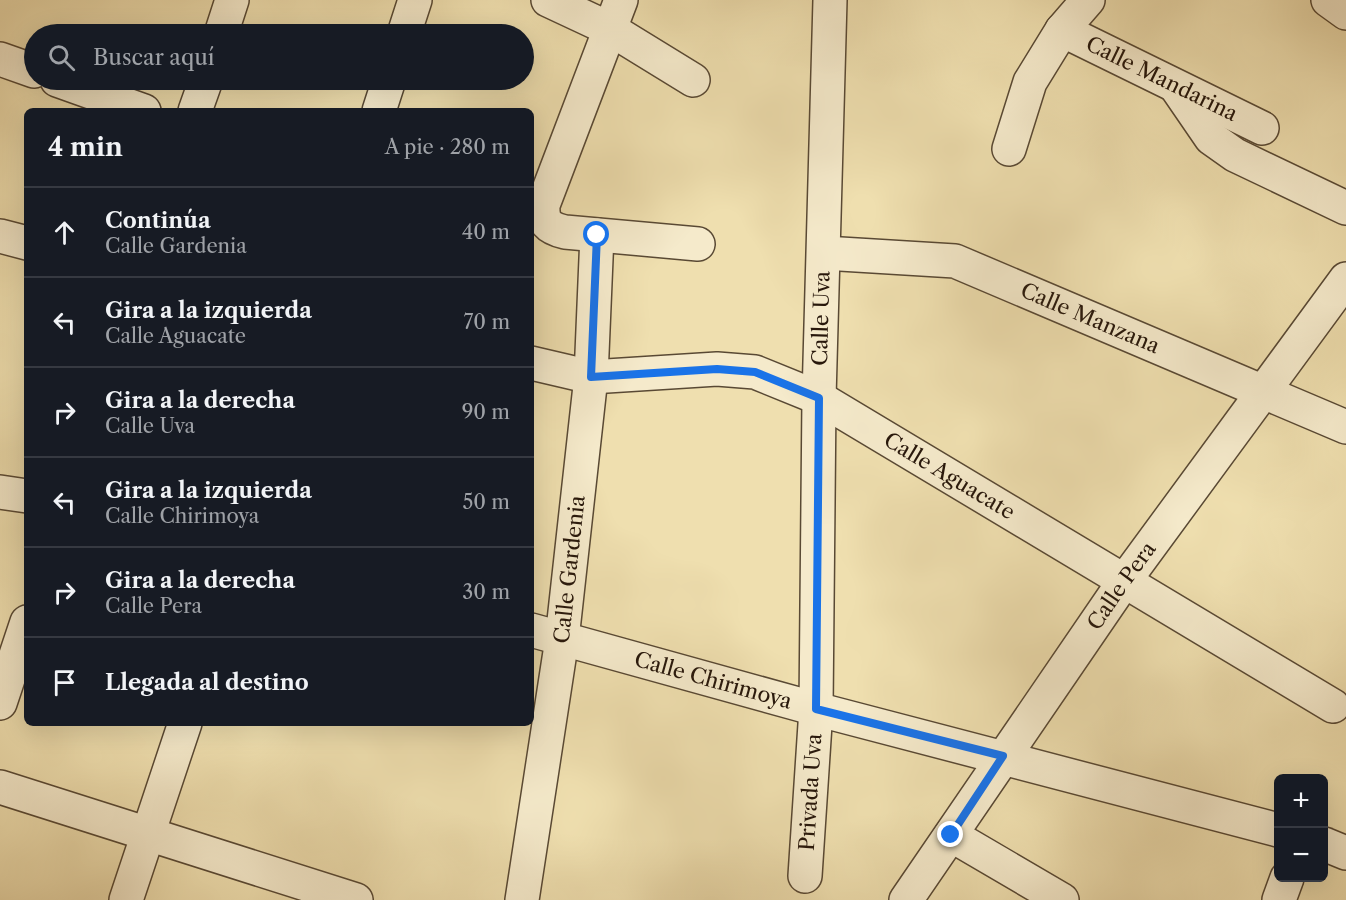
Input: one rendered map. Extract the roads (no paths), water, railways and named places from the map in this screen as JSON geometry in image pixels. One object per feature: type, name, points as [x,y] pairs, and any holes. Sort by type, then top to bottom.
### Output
[{"type":"street","points":[[224,24],[232,0]]},
{"type":"street","points":[[407,24],[415,0]]},
{"type":"street","points":[[548,0],[615,14],[693,80]]},
{"type":"street","name":"Calle Uva","points":[[816,709],[819,398],[830,0]]},
{"type":"street","points":[[1328,0],[1346,14]]},
{"type":"street","points":[[1009,150],[1030,82],[1062,30],[1086,1]]},
{"type":"street","points":[[615,14],[543,205],[542,214],[545,224],[564,232],[698,244]]},
{"type":"street","name":"Calle Mandarina","points":[[1062,30],[1262,128]]},
{"type":"street","points":[[0,59],[24,67]]},
{"type":"street","points":[[1174,85],[1211,138],[1235,155],[1346,208]]},
{"type":"street","points":[[85,90],[136,108]]},
{"type":"street","points":[[196,108],[202,90]]},
{"type":"street","points":[[380,108],[386,90]]},
{"type":"street","name":"Calle Gardenia","points":[[522,900],[562,639],[591,377],[597,235]]},
{"type":"street","points":[[0,236],[24,242]]},
{"type":"street","name":"Calle Manzana","points":[[824,253],[955,261],[1346,427]]},
{"type":"street","name":"Calle Pera","points":[[906,900],[1125,580],[1346,279]]},
{"type":"street","name":"Calle Aguacate","points":[[534,364],[591,377],[717,369],[755,372],[819,398],[1333,705]]},
{"type":"street","points":[[0,492],[24,496]]},
{"type":"street","points":[[0,703],[24,631]]},
{"type":"street","name":"Calle Chirimoya","points":[[534,631],[816,709],[1003,756],[1274,829]]},
{"type":"street","name":"Privada Uva","points":[[805,876],[816,709]]},
{"type":"street","points":[[126,900],[184,726]]},
{"type":"street","points":[[0,787],[356,900]]},
{"type":"street","points":[[951,835],[1062,900]]},
{"type":"street","points":[[1328,846],[1346,853]]},
{"type":"street","points":[[1279,900],[1286,882]]}]
